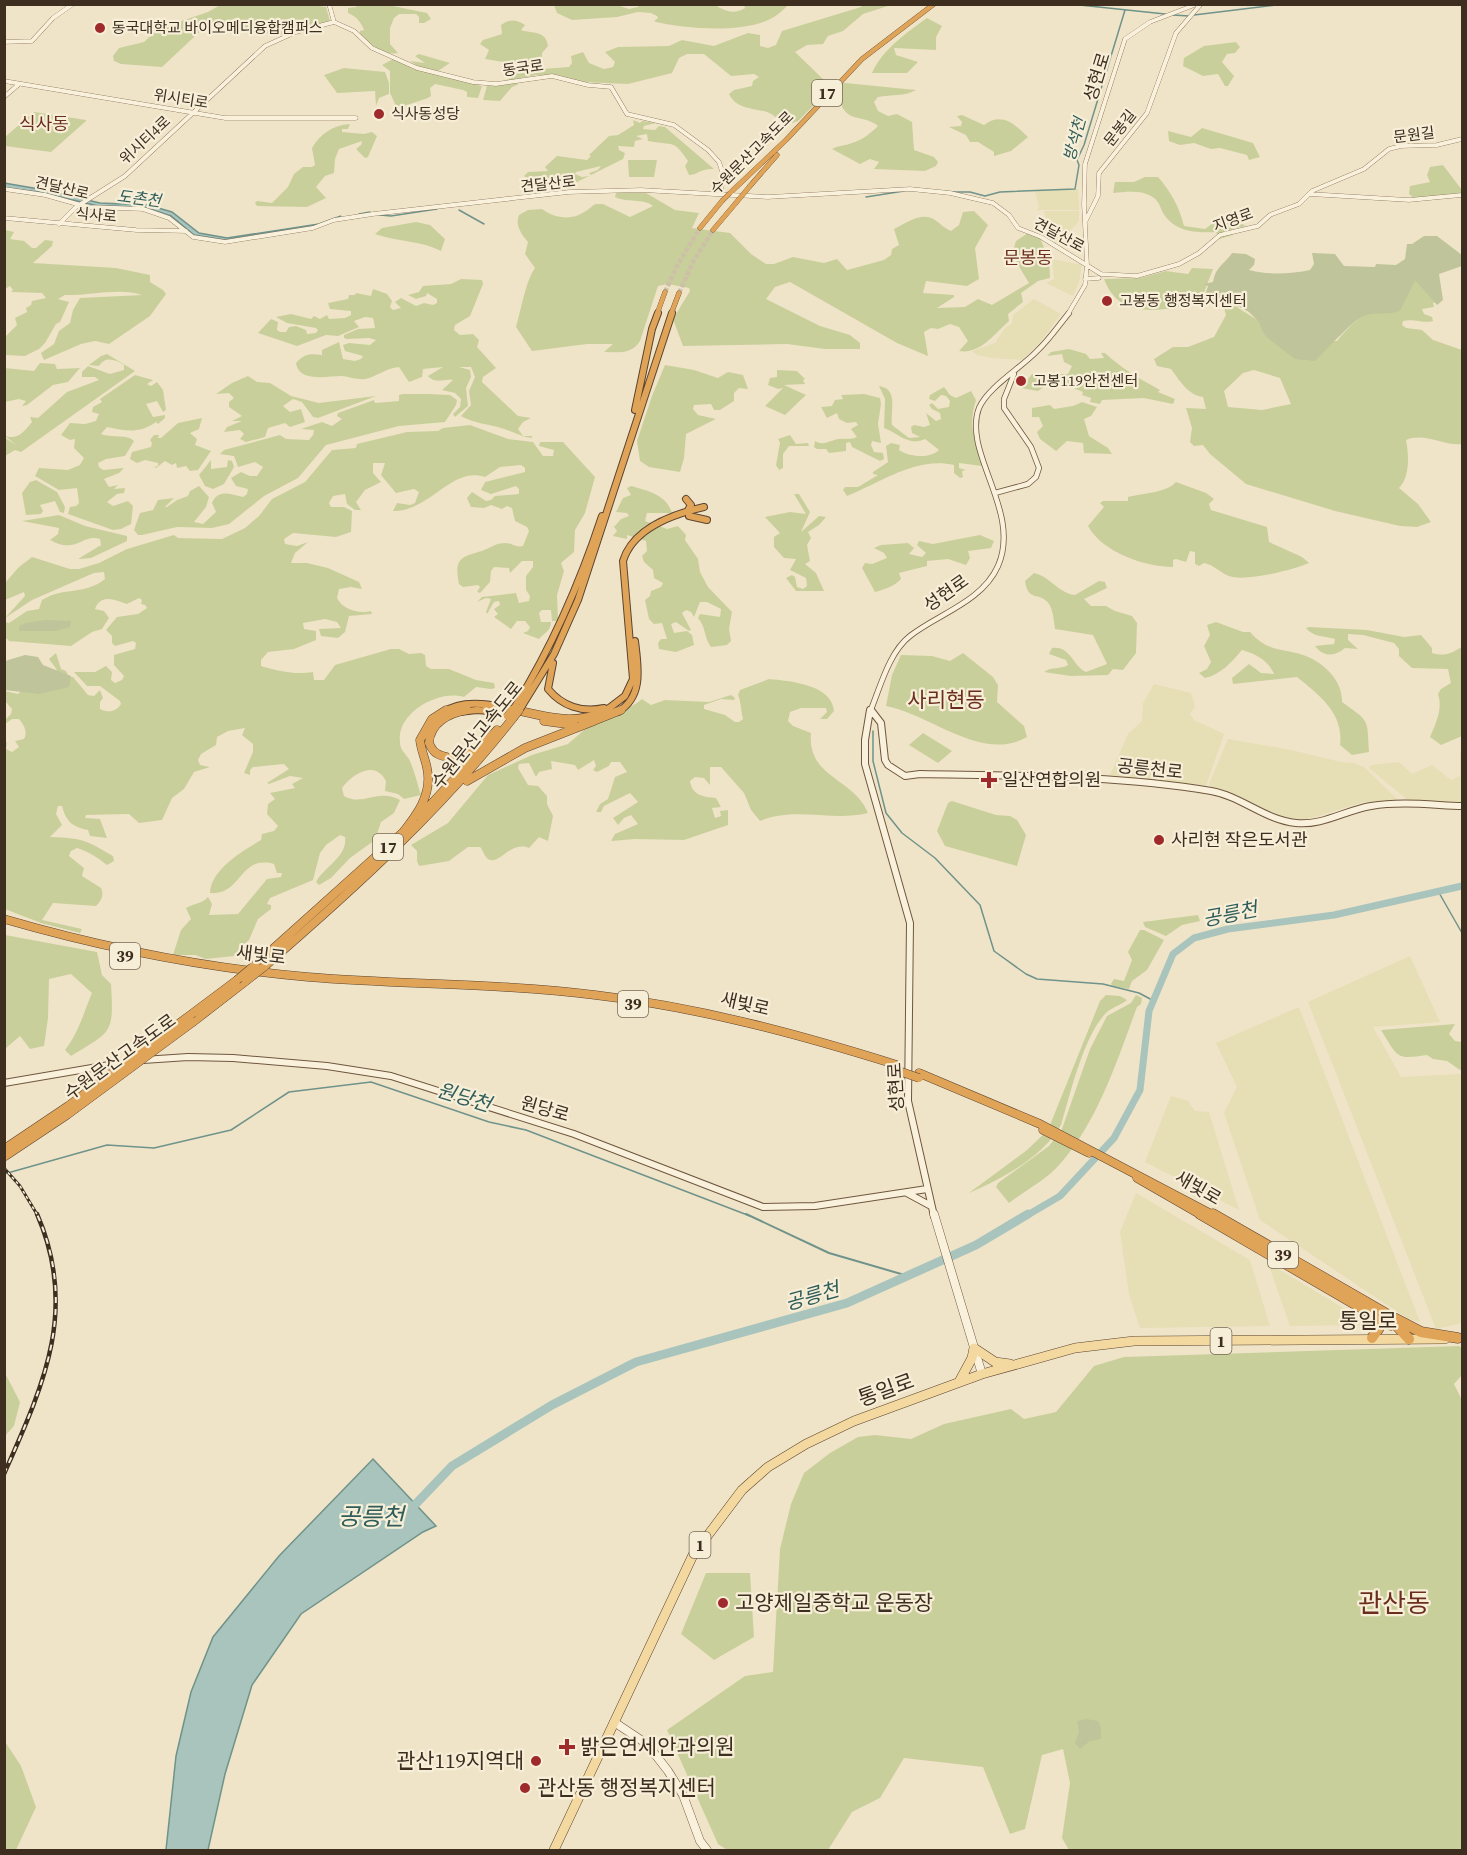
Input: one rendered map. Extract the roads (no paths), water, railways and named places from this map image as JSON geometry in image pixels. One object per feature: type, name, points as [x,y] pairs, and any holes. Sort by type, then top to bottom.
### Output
[{"type":"highway","name":"수원문산고속도로","points":[[713,230],[855,68],[935,4]]},
{"type":"highway","name":"수원문산고속도로","points":[[700,228],[722,201],[786,140],[826,94],[862,59],[897,30],[935,4]]},
{"type":"highway","name":"수원문산고속도로","points":[[4,1149],[265,966],[341,899],[458,786],[511,717],[555,654],[587,578],[637,403],[652,329],[665,292]]},
{"type":"highway","name":"수원문산고속도로","points":[[618,471],[679,293]]},
{"type":"highway","name":"수원문산고속도로","points":[[519,705],[569,610],[615,481]]},
{"type":"highway","points":[[686,499],[691,505],[688,515]]},
{"type":"highway","points":[[458,786],[525,748],[596,721],[622,709],[633,699],[639,686],[628,561],[635,544],[667,523],[688,515]]},
{"type":"highway","points":[[400,836],[427,796],[428,777],[420,740],[432,718],[444,710],[458,706],[494,706],[578,720],[610,709],[624,698],[632,685],[633,666],[623,561],[626,551],[631,543],[648,530],[688,515],[707,519]]},
{"type":"highway","points":[[555,654],[548,689],[556,699],[572,707],[590,710],[611,705],[624,698]]},
{"type":"highway","points":[[497,730],[469,755],[461,757],[442,757],[429,745],[429,736],[440,721],[451,714],[467,710],[506,712],[558,724],[573,725],[596,721]]},
{"type":"highway","name":"수원문산고속도로","points":[[4,1157],[67,1115],[193,1018],[321,909],[400,836],[479,754],[497,730],[511,717]]},
{"type":"highway","name":"새빛로","points":[[4,919],[72,941]]},
{"type":"highway","name":"새빛로","points":[[4,924],[182,964],[227,970],[360,983],[494,990],[623,1003],[758,1028],[896,1067],[1039,1125],[1148,1181],[1380,1313],[1407,1339]]},
{"type":"highway","points":[[1372,1338],[1379,1328],[1380,1313],[1421,1332],[1460,1338]]},
{"type":"main road","name":"통일로","points":[[554,1851],[684,1573],[719,1518],[742,1490],[768,1467],[806,1444],[854,1421],[959,1382],[1075,1348],[1134,1341],[1460,1338]]},
{"type":"main road","points":[[959,1382],[972,1358],[974,1348],[995,1362],[1012,1365]]},
{"type":"street","points":[[4,42],[32,41],[53,18],[73,4]]},
{"type":"street","points":[[329,4],[334,22]]},
{"type":"street","points":[[1185,4],[1198,6]]},
{"type":"street","name":"성현로","points":[[974,1348],[932,1208],[908,1101],[910,923],[865,764],[865,740],[870,710],[894,656],[908,637],[967,600],[997,568],[1005,540],[995,493],[978,440],[976,423],[979,409],[985,398],[1038,351],[1075,306],[1085,279],[1087,264],[1085,164],[1124,42],[1134,30],[1198,6]]},
{"type":"street","name":"문봉길","points":[[1086,220],[1098,196],[1099,173],[1148,112],[1176,33],[1195,13],[1198,6]]},
{"type":"street","name":"위시티4로","points":[[82,204],[124,176],[270,42],[334,22]]},
{"type":"street","name":"동국로","points":[[334,22],[354,31],[372,48],[417,68],[473,82],[496,84],[552,76],[588,85],[611,87],[627,114],[674,125],[708,150],[718,162],[724,177],[720,194]]},
{"type":"street","name":"위시티로","points":[[4,81],[225,118],[356,118]]},
{"type":"street","points":[[4,97],[18,85]]},
{"type":"street","name":"문원길","points":[[1309,194],[1364,169],[1389,149],[1437,145],[1462,139]]},
{"type":"street","name":"견달산로","points":[[4,189],[45,195],[95,208],[143,209],[169,218],[191,236],[228,242],[313,228],[336,220],[373,214],[559,193],[641,190],[768,197],[910,189],[950,193],[993,203],[1009,215],[1018,228],[1041,237],[1087,264]]},
{"type":"street","points":[[1309,194],[1409,200],[1462,195]]},
{"type":"street","name":"지영로","points":[[1087,264],[1101,274],[1111,276],[1137,276],[1170,268],[1199,253],[1217,237],[1258,226],[1270,214],[1299,204],[1309,194]]},
{"type":"street","points":[[59,224],[82,204]]},
{"type":"street","points":[[1084,204],[1095,205]]},
{"type":"street","points":[[48,222],[67,216]]},
{"type":"street","points":[[67,216],[71,225]]},
{"type":"street","name":"식사로","points":[[4,218],[71,225],[186,231]]},
{"type":"street","points":[[163,231],[191,236]]},
{"type":"street","points":[[1076,258],[1087,256]]},
{"type":"street","points":[[1085,279],[1111,276]]},
{"type":"street","points":[[995,493],[1025,486],[1034,480],[1038,469],[1037,454],[1004,408],[1004,399],[1014,374]]},
{"type":"street","name":"공릉천로","points":[[870,710],[881,723],[885,760],[888,765],[905,776],[920,774],[1072,777],[1212,791],[1234,798],[1283,821],[1296,823],[1310,823],[1375,804],[1462,806]]},
{"type":"street","name":"원당로","points":[[4,1083],[165,1057],[235,1058],[363,1070],[392,1076],[574,1134],[763,1207],[815,1206],[927,1189]]},
{"type":"street","points":[[903,1193],[916,1196],[932,1208]]},
{"type":"street","points":[[974,1348],[982,1374]]},
{"type":"street","points":[[614,1722],[647,1744],[668,1771],[683,1795],[700,1841],[707,1851]]},
{"type":"water","points":[[4,183],[100,203],[148,205],[172,212],[199,233],[227,238],[319,224],[341,216],[319,225],[225,240],[194,235],[171,216],[144,207],[98,206],[39,192],[5,188]]},
{"type":"water","name":"공릉천","points":[[373,1459],[436,1526],[423,1532],[301,1614],[252,1685],[225,1774],[208,1850],[166,1850],[176,1756],[191,1692],[213,1637],[279,1556]]},
{"type":"waterway","points":[[1070,4],[1165,14]]},
{"type":"waterway","points":[[1194,15],[1285,4]]},
{"type":"waterway","name":"방석천","points":[[953,192],[970,192],[985,196],[1000,192],[1075,189],[1079,165],[1077,160],[1084,145],[1125,10]]},
{"type":"waterway","points":[[1173,15],[1189,16]]},
{"type":"waterway","name":"방석천","points":[[866,197],[904,191]]},
{"type":"waterway","name":"도촌천","points":[[380,215],[391,216],[437,209]]},
{"type":"waterway","name":"도촌천","points":[[459,210],[484,224]]},
{"type":"waterway","name":"도촌천","points":[[359,214],[370,212]]},
{"type":"waterway","points":[[873,731],[873,761],[886,813],[902,833],[935,858],[980,905],[994,951],[1026,974],[1037,979],[1103,984],[1139,993],[1154,1001]]},
{"type":"waterway","name":"공릉천","points":[[1026,1216],[1060,1196],[1114,1138],[1140,1090],[1149,1011],[1173,954],[1194,938],[1228,929],[1334,915],[1462,886]]},
{"type":"waterway","points":[[1438,891],[1462,933]]},
{"type":"waterway","name":"원당천","points":[[4,1174],[107,1145],[154,1148],[231,1130],[289,1092],[371,1082],[489,1122],[526,1130],[750,1216]]},
{"type":"waterway","name":"원당천","points":[[746,1214],[829,1253],[908,1276]]},
{"type":"waterway","name":"공릉천","points":[[410,1510],[452,1466],[552,1405],[636,1362],[847,1303],[976,1245],[1028,1214]]},
{"type":"tunnel","points":[[665,292],[678,264],[700,228]]},
{"type":"tunnel","points":[[679,293],[693,262],[713,230]]},
{"type":"railway","points":[[4,1168],[20,1186],[37,1215]]},
{"type":"railway","points":[[4,1474],[32,1410],[51,1347],[55,1315],[55,1283],[49,1249],[37,1215]]},
{"type":"place","name":"동국대학교 바이오메디융합캠퍼스","points":[[100,28]]},
{"type":"place","name":"식사동성당","points":[[379,114]]},
{"type":"place","name":"고봉동 행정복지센터","points":[[1107,301]]},
{"type":"place","name":"고봉119안전센터","points":[[1021,381]]},
{"type":"place","name":"일산연합의원","points":[[989,780]]},
{"type":"place","name":"사리현 작은도서관","points":[[1159,840]]},
{"type":"place","name":"고양제일중학교 운동장","points":[[723,1603]]},
{"type":"place","name":"밝은연세안과의원","points":[[567,1747]]},
{"type":"place","name":"관산119지역대","points":[[536,1761]]},
{"type":"place","name":"관산동 행정복지센터","points":[[525,1788]]},
{"type":"district","name":"식사동","points":[[44,124]]},
{"type":"district","name":"문봉동","points":[[1028,258]]},
{"type":"district","name":"사리현동","points":[[946,700]]},
{"type":"district","name":"관산동","points":[[1394,1603]]}]
